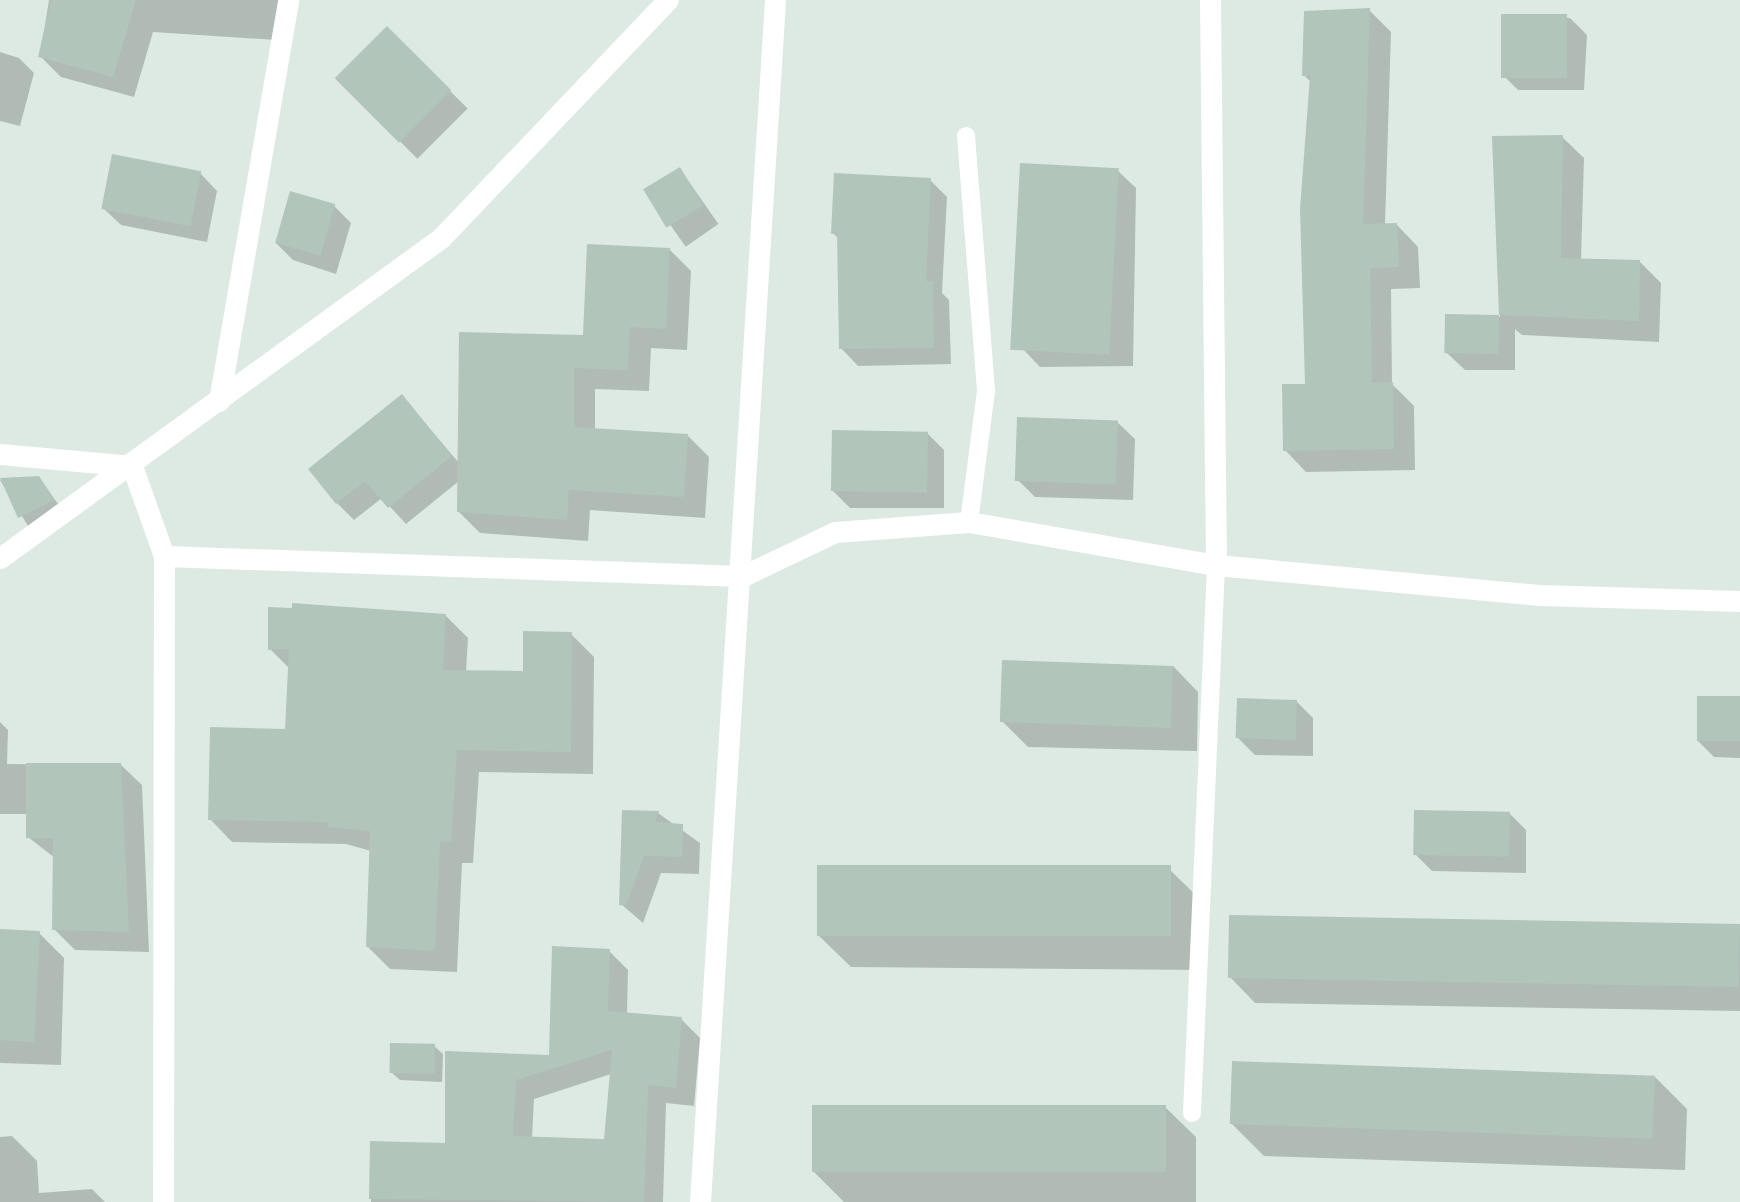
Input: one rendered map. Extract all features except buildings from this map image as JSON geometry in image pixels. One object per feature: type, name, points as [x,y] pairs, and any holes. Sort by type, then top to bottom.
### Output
[{"type":"street","points":[[219,401],[288,0]]},
{"type":"street","points":[[0,558],[132,466],[441,238],[668,0]]},
{"type":"street","points":[[700,1202],[743,576],[775,0]]},
{"type":"street","points":[[1210,0],[1216,565]]},
{"type":"street","points":[[0,454],[132,466]]},
{"type":"street","points":[[132,466],[164,556],[163,1202]]},
{"type":"street","points":[[164,556],[743,576],[835,532],[969,522],[1216,565],[1540,595],[1740,601]]},
{"type":"lane","points":[[966,136],[986,391],[969,522]]},
{"type":"lane","points":[[1192,1113],[1216,565]]}]
